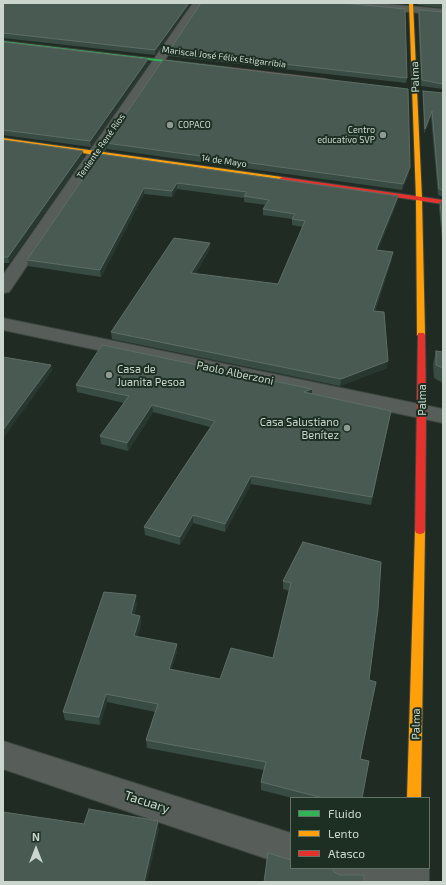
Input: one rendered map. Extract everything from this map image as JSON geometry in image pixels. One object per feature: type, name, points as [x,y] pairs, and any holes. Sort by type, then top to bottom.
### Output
[{"type":"street","name":"Teniente René Ríos","points":[[3,288],[161,60],[198,3]]},
{"type":"street","points":[[344,3],[412,6],[443,12]]},
{"type":"street","name":"Palma","points":[[412,6],[419,199],[422,412],[414,797]]},
{"type":"street","name":"Mariscal José Félix Estigarribia","points":[[3,42],[338,81]]},
{"type":"street","name":"14 de Mayo","points":[[3,140],[443,202]]},
{"type":"street","name":"Paolo Alberzoni","points":[[3,324],[443,416]]},
{"type":"street","name":"Tacuary","points":[[3,755],[290,850]]},
{"type":"street","points":[[349,869],[388,882]]},
{"type":"street","points":[[412,882],[413,869]]},
{"type":"building","points":[[3,3],[189,3],[155,50],[3,33]]},
{"type":"building","points":[[201,3],[343,3],[405,9],[407,78],[169,51]]},
{"type":"building","points":[[419,10],[443,12],[443,84],[422,80]]},
{"type":"building","points":[[3,42],[148,59],[90,141],[3,130]]},
{"type":"building","points":[[163,60],[408,89],[410,167],[403,184],[106,143]]},
{"type":"building","points":[[423,91],[443,93],[443,190],[439,189],[432,111],[425,129]]},
{"type":"building","points":[[3,140],[83,151],[8,257],[3,257]]},
{"type":"building","points":[[100,154],[398,196],[376,250],[393,252],[373,311],[384,312],[388,361],[341,379],[111,332],[174,238],[210,243],[191,273],[278,284],[305,221],[292,219],[295,214],[263,209],[269,200],[244,196],[247,192],[177,183],[172,191],[144,188],[100,270],[27,260]]},
{"type":"building","points":[[440,202],[443,202],[443,232]]},
{"type":"building","points":[[102,345],[312,389],[304,392],[391,411],[372,497],[251,476],[225,524],[193,515],[180,537],[144,527],[215,421],[152,405],[127,443],[100,436],[129,396],[76,385]]},
{"type":"building","points":[[436,351],[443,352],[443,368],[436,365]]},
{"type":"building","points":[[3,357],[51,365],[3,430]]},
{"type":"building","points":[[303,542],[381,562],[378,610],[369,680],[376,682],[360,759],[369,761],[362,797],[319,797],[261,782],[266,762],[146,740],[158,704],[106,694],[99,717],[63,712],[104,592],[136,595],[131,614],[140,616],[134,636],[177,644],[169,669],[220,679],[231,648],[273,658],[291,583],[283,581]]},
{"type":"building","points":[[89,809],[158,821],[144,882],[3,882],[3,812],[84,824]]},
{"type":"building","points":[[268,853],[290,860],[290,869],[332,869],[334,872],[340,875],[364,875],[364,882],[264,882]]},
{"type":"traffic: fast","points":[[3,42],[225,68]]},
{"type":"traffic: slow","points":[[411,3],[419,199],[421,335]]},
{"type":"traffic: slow","points":[[3,140],[282,179]]},
{"type":"traffic: slow","points":[[414,797],[420,530]]},
{"type":"traffic: jam","points":[[225,68],[326,80]]},
{"type":"traffic: jam","points":[[282,179],[443,202]]},
{"type":"traffic: jam","points":[[420,530],[422,412],[421,335]]},
{"type":"place","name":"COPACO","points":[[170,125]]},
{"type":"place","name":"Centro educativo SVP","points":[[383,135]]},
{"type":"place","name":"Casa de Juanita Pesoa","points":[[109,375]]},
{"type":"place","name":"Casa Salustiano Benítez","points":[[347,428]]}]
